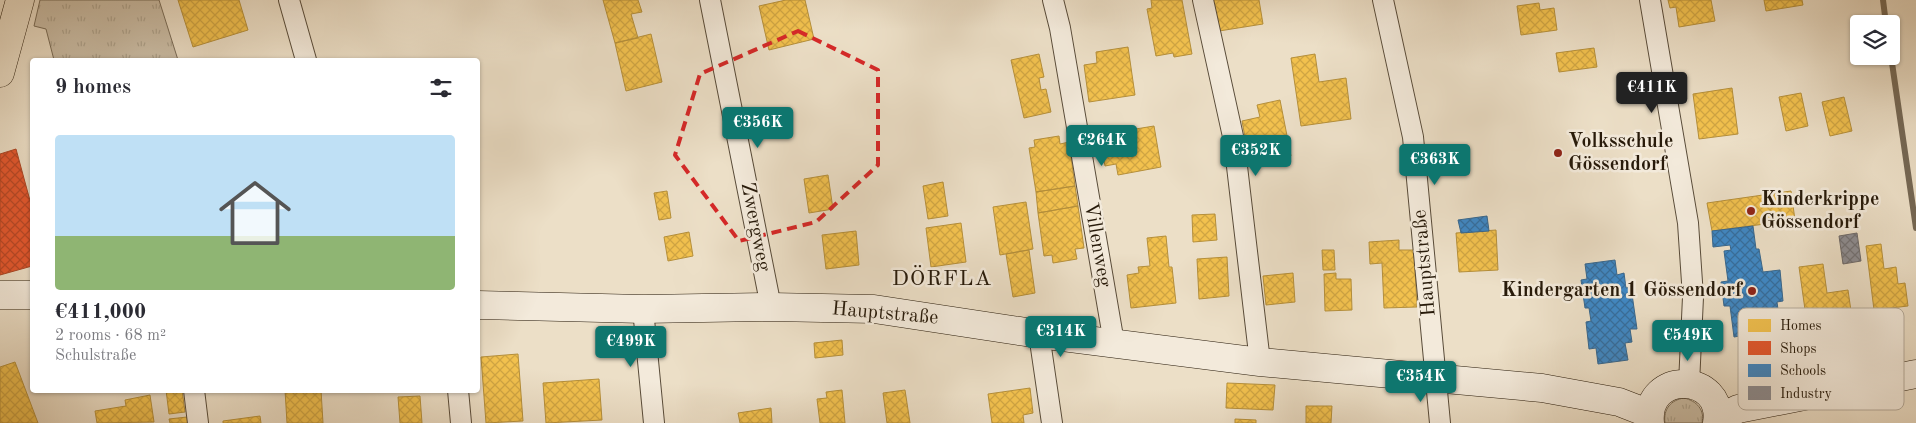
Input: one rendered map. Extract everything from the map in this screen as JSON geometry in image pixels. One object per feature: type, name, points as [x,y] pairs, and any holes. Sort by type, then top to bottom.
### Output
[{"type":"main road","points":[[0,73],[20,0]]},
{"type":"main road","points":[[0,295],[30,295]]},
{"type":"main road","name":"Hauptstraße","points":[[480,305],[643,309],[771,307],[874,309],[1039,334],[1260,362],[1542,388],[1619,402],[1650,419],[1656,397],[1665,389],[1676,384],[1689,384]]},
{"type":"main road","points":[[1689,384],[1708,393],[1715,404],[1718,421],[1738,409]]},
{"type":"street","points":[[290,0],[305,58]]},
{"type":"street","name":"Zwergweg","points":[[710,0],[771,307]]},
{"type":"street","name":"Villenweg","points":[[1053,0],[1060,28],[1114,343]]},
{"type":"street","points":[[1203,0],[1234,141],[1260,362]]},
{"type":"street","name":"Hauptstraße","points":[[1384,0],[1413,136],[1440,423]]},
{"type":"street","points":[[1650,0],[1688,223],[1693,297],[1689,384]]},
{"type":"street","points":[[643,309],[654,423]]},
{"type":"street","points":[[1039,334],[1052,423]]},
{"type":"street","points":[[194,393],[198,423]]},
{"type":"street","points":[[458,393],[461,423]]},
{"type":"highlighted area","points":[[798,31],[878,70],[878,165],[816,222],[739,241],[675,155],[700,74]]},
{"type":"green space","points":[[40,0],[159,0],[177,58],[53,58],[46,29],[34,26]]},
{"type":"green space","points":[[1684,398],[1693,401],[1699,407],[1703,418],[1702,423],[1665,423],[1665,413],[1669,406],[1675,401]]},
{"type":"building: Homes","points":[[178,0],[239,0],[248,30],[193,47]]},
{"type":"building: Homes","points":[[603,0],[638,0],[642,12],[631,14],[638,38],[615,43]]},
{"type":"building: Homes","points":[[786,0],[805,0],[814,39],[769,50],[759,6]]},
{"type":"building: Homes","points":[[1151,0],[1182,0],[1192,54],[1174,57],[1173,53],[1156,56],[1147,9],[1152,8]]},
{"type":"building: Homes","points":[[1213,0],[1259,0],[1263,24],[1219,31]]},
{"type":"building: Homes","points":[[1668,0],[1711,0],[1715,21],[1679,27],[1676,7],[1670,8]]},
{"type":"building: Homes","points":[[1764,0],[1802,0],[1803,5],[1766,11]]},
{"type":"building: Homes","points":[[1539,3],[1540,10],[1554,8],[1557,30],[1521,35],[1517,6]]},
{"type":"building: Homes","points":[[651,34],[662,82],[626,91],[615,43]]},
{"type":"building: Homes","points":[[1128,47],[1135,95],[1089,102],[1084,65],[1097,63],[1096,52]]},
{"type":"building: Homes","points":[[1594,48],[1597,67],[1559,72],[1556,53]]},
{"type":"building: Homes","points":[[1039,54],[1044,77],[1039,78],[1041,90],[1046,89],[1051,112],[1024,118],[1011,60]]},
{"type":"building: Homes","points":[[1315,54],[1319,82],[1346,78],[1351,119],[1301,126],[1291,58]]},
{"type":"building: Homes","points":[[1732,88],[1738,134],[1699,139],[1693,94]]},
{"type":"building: Homes","points":[[1801,93],[1808,126],[1786,131],[1779,97]]},
{"type":"building: Homes","points":[[1844,97],[1852,131],[1830,136],[1822,102]]},
{"type":"building: Homes","points":[[1280,100],[1291,156],[1250,164],[1242,121],[1260,117],[1257,105]]},
{"type":"building: Homes","points":[[1154,126],[1161,167],[1118,175],[1116,164],[1105,166],[1099,135]]},
{"type":"building: Homes","points":[[1059,136],[1060,144],[1069,142],[1075,186],[1036,192],[1029,148],[1035,147],[1034,140]]},
{"type":"building: Homes","points":[[828,175],[833,209],[809,213],[804,179]]},
{"type":"building: Homes","points":[[943,182],[948,216],[928,219],[923,186]]},
{"type":"building: Homes","points":[[1075,186],[1078,206],[1038,213],[1036,192]]},
{"type":"building: Homes","points":[[667,191],[671,218],[659,220],[654,193]]},
{"type":"building: Homes","name":"Kinderkrippe Gössendorf","points":[[1791,191],[1795,220],[1712,231],[1707,203]]},
{"type":"building: Homes","points":[[1026,202],[1033,249],[1000,255],[993,207]]},
{"type":"building: Homes","points":[[1078,206],[1084,248],[1075,249],[1077,259],[1053,263],[1052,255],[1044,256],[1038,213]]},
{"type":"building: Homes","points":[[1215,214],[1217,240],[1193,242],[1192,215]]},
{"type":"building: Homes","points":[[961,223],[966,262],[931,267],[926,228]]},
{"type":"building: Homes","points":[[1496,230],[1498,270],[1459,272],[1456,233]]},
{"type":"building: Homes","points":[[856,231],[859,265],[826,269],[822,235]]},
{"type":"building: Homes","points":[[689,232],[693,256],[668,261],[664,237]]},
{"type":"building: Homes","points":[[1166,236],[1169,267],[1172,267],[1176,303],[1131,308],[1127,275],[1139,273],[1138,267],[1150,266],[1147,238]]},
{"type":"building: Homes","points":[[1399,240],[1399,250],[1414,250],[1417,307],[1384,308],[1382,263],[1370,264],[1369,242]]},
{"type":"building: Homes","points":[[1881,244],[1884,269],[1896,267],[1898,284],[1905,283],[1908,306],[1874,308],[1866,246]]},
{"type":"building: Homes","points":[[1029,250],[1035,293],[1013,297],[1006,254]]},
{"type":"building: Homes","points":[[1322,250],[1334,250],[1335,270],[1323,270]]},
{"type":"building: Homes","points":[[1227,257],[1229,296],[1199,299],[1197,259]]},
{"type":"building: Homes","points":[[1823,264],[1827,293],[1848,290],[1851,308],[1805,308],[1799,267]]},
{"type":"building: Homes","points":[[1293,273],[1295,302],[1266,305],[1263,276]]},
{"type":"building: Homes","points":[[1336,273],[1336,279],[1351,279],[1352,310],[1325,311],[1324,274]]},
{"type":"building: Homes","points":[[842,340],[843,355],[815,358],[814,343]]},
{"type":"building: Homes","points":[[518,354],[523,421],[486,423],[481,357]]},
{"type":"building: Homes","points":[[15,362],[38,423],[0,423],[0,367]]},
{"type":"building: Homes","points":[[599,379],[602,420],[546,423],[543,383]]},
{"type":"building: Homes","points":[[1227,383],[1275,385],[1273,410],[1226,408]]},
{"type":"building: Homes","points":[[1030,388],[1033,413],[1023,415],[1024,423],[992,423],[988,394]]},
{"type":"building: Homes","points":[[842,390],[845,423],[820,423],[817,399],[827,398],[826,392]]},
{"type":"building: Homes","points":[[905,390],[910,423],[887,423],[883,393]]},
{"type":"building: Homes","points":[[166,393],[182,393],[185,412],[169,414]]},
{"type":"building: Homes","points":[[285,393],[321,393],[323,423],[287,423]]},
{"type":"building: Homes","points":[[150,395],[154,422],[97,423],[95,411],[126,406],[125,400]]},
{"type":"building: Homes","points":[[420,396],[422,423],[400,423],[398,397]]},
{"type":"building: Homes","points":[[1306,406],[1332,406],[1331,423],[1306,423]]},
{"type":"building: Homes","points":[[771,408],[772,423],[740,423],[738,413]]},
{"type":"building: Homes","points":[[260,416],[261,423],[223,423],[223,421]]},
{"type":"building: Homes","points":[[187,417],[188,423],[170,423],[169,419]]},
{"type":"building: Homes","points":[[1235,419],[1256,420],[1256,423],[1235,423]]},
{"type":"building: Shops","points":[[16,149],[30,201],[30,267],[0,275],[0,154]]},
{"type":"building: Schools","points":[[1487,216],[1489,231],[1461,233],[1458,220]]},
{"type":"building: Schools","name":"Kindergarten 1 Gössendorf","points":[[1753,226],[1756,249],[1759,249],[1763,272],[1780,270],[1783,301],[1777,302],[1778,308],[1738,308],[1738,336],[1734,337],[1730,306],[1724,306],[1721,282],[1728,281],[1724,251],[1731,250],[1730,245],[1713,247],[1712,231]]},
{"type":"building: Schools","points":[[1615,260],[1617,275],[1624,273],[1626,288],[1631,287],[1637,329],[1630,329],[1632,342],[1625,343],[1628,360],[1598,364],[1596,348],[1589,349],[1586,322],[1591,321],[1589,308],[1585,308],[1581,280],[1587,279],[1585,264]]},
{"type":"building: Industry","points":[[1857,233],[1861,261],[1843,264],[1839,236]]},
{"type":"waterway","points":[[1883,0],[1885,15]]},
{"type":"waterway","points":[[1892,65],[1916,228]]},
{"type":"place","name":"Volksschule Gössendorf","points":[[1558,153]]},
{"type":"place","name":"Kinderkrippe Gössendorf","points":[[1751,211]]},
{"type":"place","name":"Kindergarten 1 Gössendorf","points":[[1752,291]]},
{"type":"district","name":"DÖRFLA","points":[[942,279]]}]
